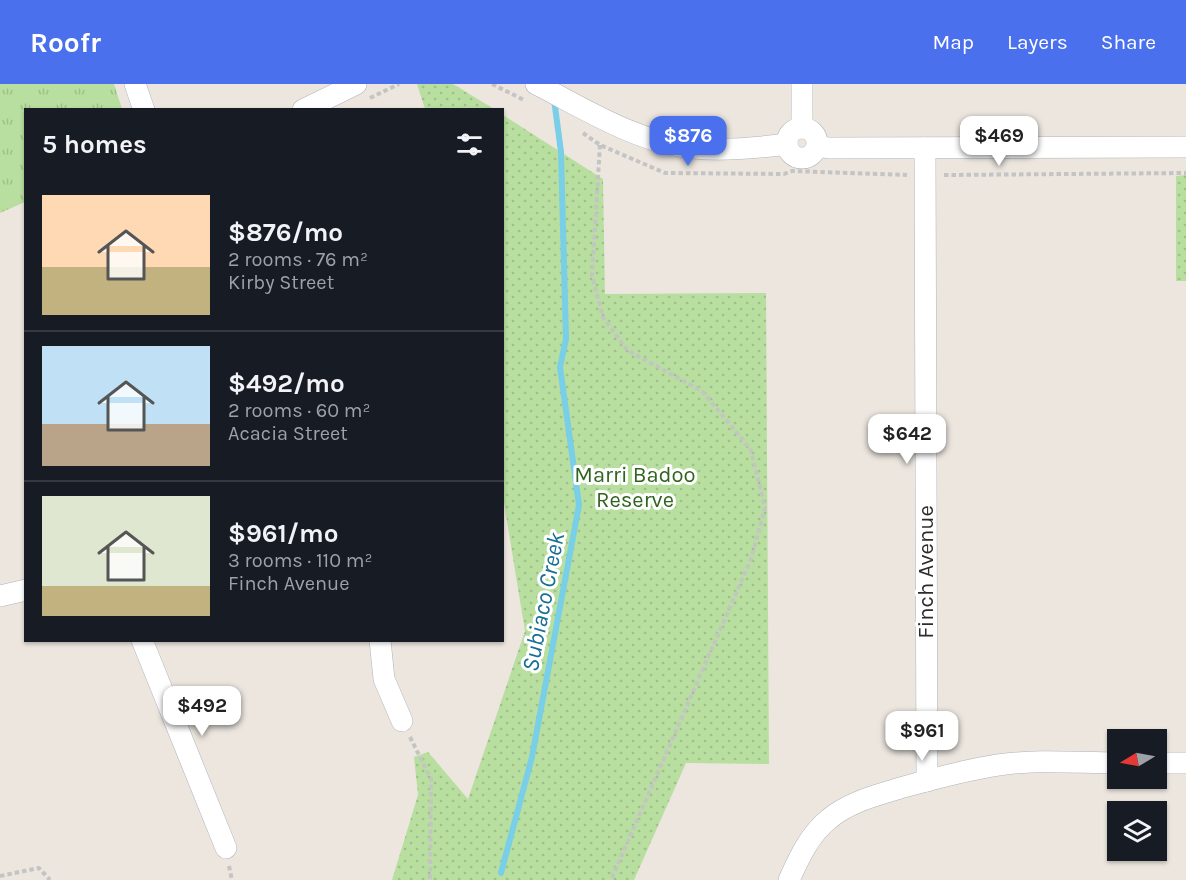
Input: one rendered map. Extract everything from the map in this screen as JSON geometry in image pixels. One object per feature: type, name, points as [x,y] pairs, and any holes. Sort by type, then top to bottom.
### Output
[{"type":"street","points":[[135,84],[143,108]]},
{"type":"street","points":[[307,108],[356,84]]},
{"type":"street","points":[[536,84],[630,131],[693,148],[714,149],[787,144]]},
{"type":"street","points":[[802,84],[802,128]]},
{"type":"street","points":[[802,128],[812,131],[817,146],[812,154],[799,158],[791,153],[787,144],[787,139],[793,131],[802,128]]},
{"type":"street","points":[[817,146],[829,148],[1186,147]]},
{"type":"street","name":"Finch Avenue","points":[[925,148],[927,781]]},
{"type":"street","points":[[0,596],[24,590]]},
{"type":"street","points":[[143,642],[226,848]]},
{"type":"street","points":[[380,642],[384,679],[402,721]]},
{"type":"street","points":[[789,880],[804,848],[815,832],[851,804],[869,797],[1000,765],[1107,763]]},
{"type":"street","points":[[1167,763],[1186,763]]},
{"type":"path","points":[[492,84],[533,105]]},
{"type":"path","points":[[600,145],[592,276],[603,317],[627,350],[702,391],[751,450],[765,508],[751,559],[611,880]]},
{"type":"path","points":[[402,721],[431,779],[430,880]]},
{"type":"path","points":[[0,876],[39,868],[50,880]]},
{"type":"green space","points":[[0,84],[114,84],[122,108],[24,108],[24,202],[0,213]]},
{"type":"green space","points":[[417,84],[453,84],[492,108],[425,108]]},
{"type":"green space","name":"Marri Badoo Reserve","points":[[504,116],[603,179],[605,294],[766,293],[769,764],[686,763],[634,880],[392,880],[418,795],[414,757],[428,752],[468,799],[525,631],[504,503]]},
{"type":"green space","points":[[1186,175],[1186,281],[1176,281],[1176,176]]},
{"type":"waterway","name":"Subiaco Creek","points":[[501,873],[532,757],[579,505],[560,367],[566,339],[561,152],[554,99]]}]
